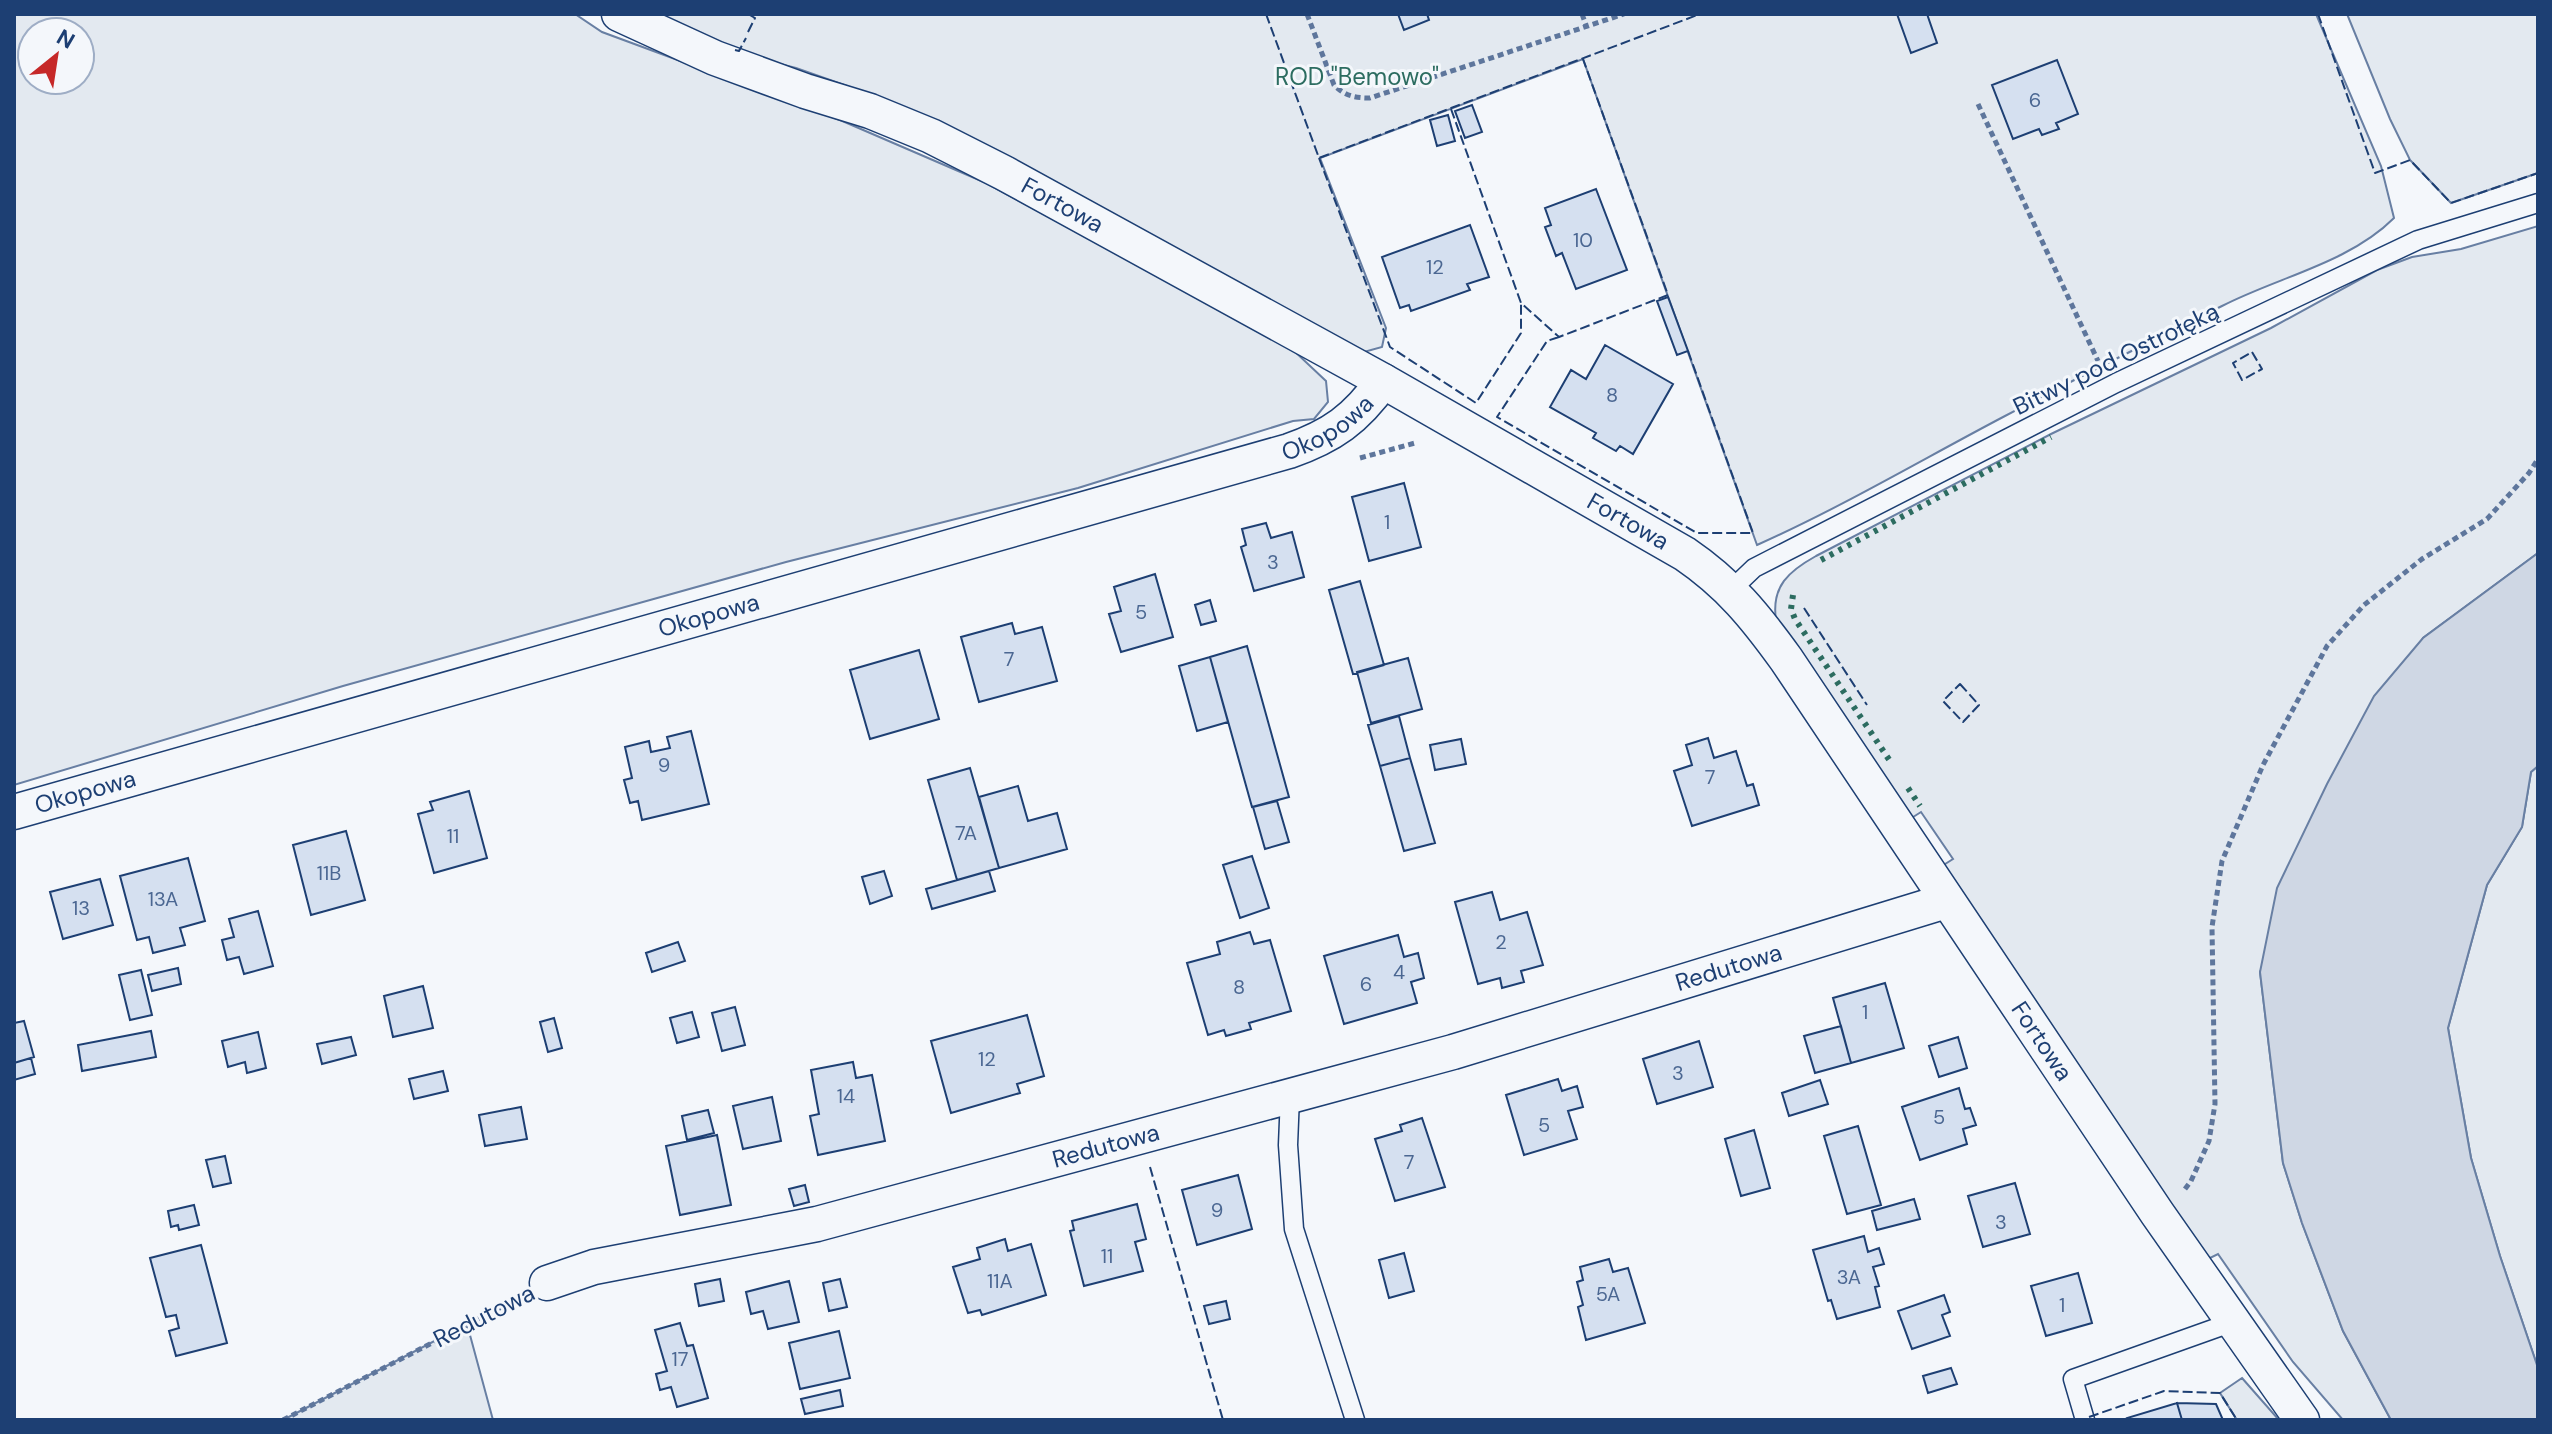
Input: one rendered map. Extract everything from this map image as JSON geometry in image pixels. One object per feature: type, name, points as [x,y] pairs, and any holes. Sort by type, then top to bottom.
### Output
[{"type":"street","name":"Fortowa","points":[[619,14],[715,58],[870,111],[931,136],[1004,173],[1383,381],[1685,554],[1731,590],[1746,604],[1786,659],[2157,1213],[2302,1420]]},
{"type":"street","name":"Okopowa","points":[[14,812],[1289,451],[1335,431],[1369,400],[1383,381]]},
{"type":"street","name":"Redutowa","points":[[547,1283],[594,1267],[817,1224],[1453,1052],[1946,901]]},
{"type":"lane","name":"Bitwy pod Ostrołęką","points":[[1731,590],[1754,568],[2110,387],[2418,240],[2538,203]]},
{"type":"lane","points":[[1290,1096],[1288,1145],[1294,1229],[1355,1420]]},
{"type":"lane","points":[[2085,1420],[2073,1379],[2233,1322]]},
{"type":"path","points":[[1307,14],[1334,85],[1355,98],[1370,98],[1624,14]]},
{"type":"path","points":[[1582,14],[1587,28]]},
{"type":"path","points":[[1978,104],[2110,387]]},
{"type":"path","points":[[2157,1213],[2178,1197],[2191,1181],[2209,1141],[2215,1104],[2212,927],[2222,861],[2263,765],[2327,646],[2364,605],[2422,559],[2487,519],[2538,459]]},
{"type":"path","name":"Redutowa","points":[[283,1420],[547,1283]]},
{"type":"green space","points":[[14,14],[575,14],[602,32],[840,120],[986,183],[1291,348],[1326,381],[1328,402],[1314,419],[1293,421],[1078,488],[786,562],[343,686],[14,785]]},
{"type":"green space","name":"ROD \"Bemowo\"","points":[[643,14],[2316,14],[2381,166],[2394,218],[2376,234],[2335,258],[2167,333],[1757,545],[1583,59],[1320,158],[1386,328],[1382,347],[1364,352],[847,86],[796,68],[732,52]]},
{"type":"green space","points":[[2347,14],[2538,14],[2538,173],[2451,203],[2410,160]]},
{"type":"green space","points":[[2538,226],[2538,553],[2423,638],[2260,972],[2283,1163],[2343,1331],[2391,1420],[2343,1420],[2293,1362],[2218,1254],[2206,1260],[1942,866],[1953,859],[1921,812],[1910,819],[1776,620],[1776,598],[1790,574],[1816,556],[2051,434],[2271,328],[2377,270],[2412,257],[2461,249]]},
{"type":"green space","points":[[2538,766],[2538,1368],[2471,1158],[2448,1028],[2487,885],[2522,827],[2531,772]]},
{"type":"green space","points":[[467,1324],[493,1420],[283,1420]]},
{"type":"green space","points":[[2242,1378],[2279,1420],[2237,1420],[2220,1393]]},
{"type":"shaded area","points":[[2538,553],[2538,766],[2531,772],[2522,827],[2487,885],[2448,1028],[2471,1158],[2538,1368],[2538,1420],[2391,1420],[2343,1331],[2283,1163],[2260,972],[2277,888],[2374,696],[2423,638]]},
{"type":"building","points":[[1398,14],[1427,14],[1429,20],[1404,30]]},
{"type":"building","points":[[1897,14],[1927,14],[1937,43],[1911,53]]},
{"type":"building","points":[[2057,60],[2078,114],[2056,123],[2059,129],[2042,135],[2039,129],[2013,139],[1992,85]]},
{"type":"building","points":[[1472,105],[1482,132],[1465,138],[1455,111]]},
{"type":"building","points":[[1448,115],[1455,141],[1437,146],[1430,120]]},
{"type":"building","points":[[1596,189],[1627,270],[1576,289],[1562,253],[1556,256],[1545,227],[1551,225],[1545,208]]},
{"type":"building","points":[[1470,225],[1489,277],[1467,284],[1470,290],[1411,311],[1409,305],[1400,308],[1382,257]]},
{"type":"building","points":[[1668,297],[1688,351],[1677,355],[1657,301]]},
{"type":"building","points":[[1605,345],[1673,384],[1633,454],[1620,446],[1616,451],[1593,438],[1596,433],[1550,407],[1571,370],[1586,379]]},
{"type":"building","points":[[1404,483],[1421,547],[1369,561],[1352,497]]},
{"type":"building","points":[[1266,523],[1271,538],[1292,532],[1304,577],[1254,591],[1241,547],[1246,545],[1242,529]]},
{"type":"building","points":[[1155,574],[1173,637],[1121,652],[1109,614],[1121,611],[1114,587]]},
{"type":"building","points":[[1360,581],[1384,665],[1353,674],[1329,590]]},
{"type":"building","points":[[1210,600],[1216,621],[1201,625],[1195,605]]},
{"type":"building","points":[[1012,623],[1015,634],[1042,627],[1057,681],[979,702],[961,637]]},
{"type":"building","points":[[1247,646],[1289,797],[1252,807],[1210,657]]},
{"type":"building","points":[[919,650],[939,719],[870,739],[850,670]]},
{"type":"building","points":[[1210,657],[1228,722],[1197,731],[1179,666]]},
{"type":"building","points":[[1408,658],[1422,709],[1371,723],[1357,672]]},
{"type":"building","points":[[1399,716],[1410,758],[1380,766],[1368,725]]},
{"type":"building","points":[[691,731],[709,804],[642,820],[638,801],[630,803],[624,780],[632,778],[625,747],[649,741],[651,752],[670,748],[667,737]]},
{"type":"building","points":[[1708,738],[1714,758],[1736,751],[1747,786],[1753,784],[1759,805],[1692,826],[1674,771],[1692,765],[1686,745]]},
{"type":"building","points":[[1461,739],[1466,764],[1435,770],[1430,745]]},
{"type":"building","points":[[1410,758],[1435,843],[1404,851],[1380,766]]},
{"type":"building","points":[[970,768],[999,868],[957,880],[928,780]]},
{"type":"building","points":[[1018,786],[1028,821],[1057,813],[1067,849],[999,868],[979,797]]},
{"type":"building","points":[[469,791],[487,858],[434,873],[418,814],[433,810],[430,802]]},
{"type":"building","points":[[1277,801],[1289,842],[1265,849],[1253,807]]},
{"type":"building","points":[[346,831],[365,900],[311,915],[293,845]]},
{"type":"building","points":[[1252,856],[1269,908],[1240,918],[1223,865]]},
{"type":"building","points":[[188,858],[205,921],[180,928],[185,945],[153,953],[149,937],[137,940],[120,876]]},
{"type":"building","points":[[884,871],[892,896],[870,904],[862,877]]},
{"type":"building","points":[[989,871],[995,891],[932,909],[926,889]]},
{"type":"building","points":[[100,879],[113,925],[63,939],[50,892]]},
{"type":"building","points":[[1492,892],[1500,920],[1527,912],[1543,965],[1521,971],[1524,982],[1502,988],[1500,978],[1478,984],[1455,902]]},
{"type":"building","points":[[258,911],[273,966],[244,974],[239,957],[227,960],[222,940],[234,937],[229,919]]},
{"type":"building","points":[[1250,932],[1254,944],[1270,940],[1291,1011],[1249,1023],[1251,1029],[1226,1036],[1224,1030],[1208,1035],[1187,963],[1220,954],[1217,942]]},
{"type":"building","points":[[1398,935],[1404,957],[1418,953],[1424,978],[1411,982],[1417,1003],[1344,1024],[1324,956]]},
{"type":"building","points":[[678,942],[685,961],[652,972],[646,953]]},
{"type":"building","points":[[178,968],[181,984],[152,991],[148,975]]},
{"type":"building","points":[[141,970],[152,1015],[130,1020],[119,975]]},
{"type":"building","points":[[1885,983],[1904,1048],[1851,1063],[1833,998]]},
{"type":"building","points":[[423,986],[433,1028],[393,1037],[384,996]]},
{"type":"building","points":[[735,1007],[745,1045],[722,1051],[712,1013]]},
{"type":"building","points":[[692,1012],[699,1037],[677,1043],[670,1018]]},
{"type":"building","points":[[1027,1015],[1044,1076],[1017,1084],[1020,1093],[951,1113],[931,1041]]},
{"type":"building","points":[[554,1018],[562,1048],[548,1052],[540,1022]]},
{"type":"building","points":[[24,1021],[34,1057],[14,1063],[14,1023]]},
{"type":"building","points":[[1841,1026],[1851,1063],[1815,1073],[1804,1036]]},
{"type":"building","points":[[151,1031],[156,1057],[82,1071],[78,1045]]},
{"type":"building","points":[[258,1032],[266,1068],[247,1073],[245,1062],[228,1067],[222,1041]]},
{"type":"building","points":[[351,1037],[356,1055],[322,1064],[317,1044]]},
{"type":"building","points":[[1958,1037],[1967,1068],[1939,1077],[1929,1046]]},
{"type":"building","points":[[1699,1041],[1713,1087],[1657,1104],[1643,1059]]},
{"type":"building","points":[[31,1058],[35,1074],[14,1080],[14,1063]]},
{"type":"building","points":[[853,1062],[856,1078],[872,1075],[885,1141],[818,1155],[810,1116],[819,1114],[811,1070]]},
{"type":"building","points":[[443,1071],[448,1091],[414,1099],[409,1079]]},
{"type":"building","points":[[1558,1079],[1562,1091],[1577,1086],[1583,1107],[1568,1111],[1577,1139],[1524,1155],[1506,1095]]},
{"type":"building","points":[[1820,1080],[1828,1104],[1789,1116],[1782,1093]]},
{"type":"building","points":[[1959,1088],[1965,1109],[1970,1108],[1976,1125],[1963,1129],[1967,1144],[1920,1160],[1902,1107]]},
{"type":"building","points":[[772,1097],[781,1141],[743,1149],[733,1106]]},
{"type":"building","points":[[521,1107],[527,1139],[485,1146],[479,1115]]},
{"type":"building","points":[[708,1110],[714,1133],[687,1140],[682,1116]]},
{"type":"building","points":[[1422,1118],[1445,1187],[1395,1201],[1375,1139],[1402,1131],[1400,1125]]},
{"type":"building","points":[[1858,1126],[1881,1205],[1847,1214],[1824,1136]]},
{"type":"building","points":[[1754,1130],[1770,1188],[1741,1196],[1725,1139]]},
{"type":"building","points":[[717,1135],[731,1205],[680,1215],[666,1146]]},
{"type":"building","points":[[225,1156],[231,1183],[213,1187],[206,1160]]},
{"type":"building","points":[[1238,1175],[1252,1229],[1197,1245],[1182,1190]]},
{"type":"building","points":[[2015,1183],[2030,1234],[1983,1247],[1968,1196]]},
{"type":"building","points":[[805,1185],[809,1202],[794,1206],[789,1189]]},
{"type":"building","points":[[1914,1199],[1920,1219],[1877,1230],[1872,1211]]},
{"type":"building","points":[[1137,1204],[1146,1239],[1135,1242],[1143,1271],[1084,1286],[1070,1231],[1074,1230],[1072,1221]]},
{"type":"building","points":[[194,1205],[199,1225],[179,1230],[178,1225],[171,1227],[168,1211]]},
{"type":"building","points":[[1864,1236],[1868,1252],[1879,1248],[1884,1264],[1873,1267],[1879,1286],[1875,1287],[1880,1307],[1837,1319],[1831,1300],[1828,1301],[1813,1250]]},
{"type":"building","points":[[1005,1239],[1008,1251],[1031,1244],[1046,1295],[982,1315],[980,1310],[968,1313],[953,1267],[980,1259],[977,1248]]},
{"type":"building","points":[[201,1245],[227,1343],[176,1356],[169,1331],[179,1328],[176,1315],[166,1317],[150,1258]]},
{"type":"building","points":[[1404,1253],[1414,1291],[1389,1298],[1379,1260]]},
{"type":"building","points":[[1609,1259],[1613,1272],[1628,1268],[1645,1323],[1586,1340],[1578,1307],[1583,1305],[1577,1282],[1583,1280],[1580,1267]]},
{"type":"building","points":[[2078,1273],[2092,1323],[2046,1336],[2031,1286]]},
{"type":"building","points":[[720,1279],[724,1301],[699,1306],[695,1284]]},
{"type":"building","points":[[840,1279],[847,1307],[829,1311],[823,1283]]},
{"type":"building","points":[[789,1281],[799,1322],[768,1329],[763,1311],[751,1314],[746,1292]]},
{"type":"building","points":[[1944,1295],[1950,1312],[1942,1315],[1950,1336],[1912,1349],[1898,1311]]},
{"type":"building","points":[[1226,1301],[1230,1319],[1209,1324],[1204,1306]]},
{"type":"building","points":[[680,1323],[687,1346],[693,1345],[708,1398],[677,1407],[671,1387],[660,1390],[656,1374],[667,1371],[655,1330]]},
{"type":"building","points":[[839,1331],[850,1378],[800,1389],[789,1343]]},
{"type":"building","points":[[1951,1368],[1957,1384],[1928,1393],[1923,1376]]},
{"type":"building","points":[[840,1390],[843,1406],[805,1414],[801,1399]]},
{"type":"building","points":[[2177,1403],[2182,1420],[2127,1418]]},
{"type":"building","points":[[2177,1403],[2216,1404],[2223,1420],[2182,1420]]},
{"type":"hedge","points":[[1821,560],[2051,437]]},
{"type":"hedge","points":[[1793,595],[1791,609],[1795,619],[1890,761]]},
{"type":"hedge","points":[[1908,788],[1920,806]]},
{"type":"fence","points":[[748,14],[755,18],[748,32]]},
{"type":"fence","points":[[1266,14],[1319,158],[1700,14]]},
{"type":"fence","points":[[2318,14],[2375,173],[2410,160],[2451,203],[2538,173]]},
{"type":"fence","points":[[735,50],[739,51],[746,38]]},
{"type":"fence","points":[[1451,109],[1521,303],[1559,337],[1668,295],[1583,59]]},
{"type":"fence","points":[[1319,158],[1390,347],[1476,403],[1521,333],[1521,303]]},
{"type":"fence","points":[[1559,337],[1547,341],[1497,417],[1697,533],[1753,533],[1687,348]]},
{"type":"fence","points":[[2252,352],[2262,369],[2242,380],[2233,363],[2252,352]]},
{"type":"fence","points":[[1804,608],[1867,705]]},
{"type":"fence","points":[[1960,684],[1979,705],[1963,722],[1943,701],[1960,684]]},
{"type":"fence","points":[[1150,1167],[1223,1420]]},
{"type":"fence","points":[[2089,1417],[2164,1391],[2220,1393],[2237,1420]]}]
